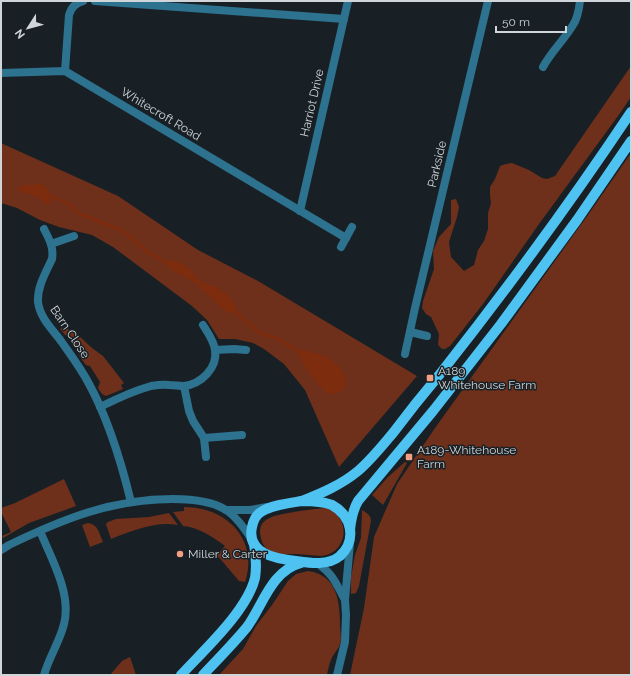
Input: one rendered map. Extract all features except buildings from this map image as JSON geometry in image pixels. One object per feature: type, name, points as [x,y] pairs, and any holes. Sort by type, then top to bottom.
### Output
[{"type":"main road","points":[[302,501],[343,482],[361,468],[378,451],[503,293],[575,194],[631,112]]},
{"type":"main road","points":[[253,542],[258,549],[270,557],[303,562],[328,562],[336,558],[345,550],[350,534],[353,510],[358,501],[501,324],[577,220],[631,141]]},
{"type":"main road","points":[[181,675],[219,635],[237,612],[253,584],[256,570],[256,560],[252,526],[261,512],[275,506],[302,501],[318,501],[332,505],[339,510],[349,524],[350,534]]},
{"type":"main road","points":[[203,675],[257,613],[276,579],[287,569],[303,562]]},
{"type":"street","points":[[1,74],[65,71],[69,15],[71,8],[75,4],[83,1]]},
{"type":"street","points":[[95,1],[344,18]]},
{"type":"street","name":"Harriot Drive","points":[[300,211],[348,1]]},
{"type":"street","name":"Parkside","points":[[405,354],[414,308],[488,1]]},
{"type":"street","points":[[543,67],[548,58],[574,25],[580,1]]},
{"type":"street","name":"Whitecroft Road","points":[[65,71],[346,238]]},
{"type":"street","points":[[341,247],[352,228]]},
{"type":"street","name":"Barn Close","points":[[44,229],[51,244],[52,259],[39,287],[38,302],[41,314],[79,367],[94,393],[118,455],[131,502]]},
{"type":"street","points":[[51,244],[74,236]]},
{"type":"street","points":[[100,407],[152,386],[170,384],[184,386],[196,382],[205,375],[213,364],[215,350],[204,325]]},
{"type":"street","points":[[410,332],[427,336]]},
{"type":"street","points":[[215,350],[246,350]]},
{"type":"street","points":[[184,386],[189,411],[193,421],[204,438],[206,457]]},
{"type":"street","points":[[204,438],[242,435]]},
{"type":"street","points":[[1,550],[64,520],[96,509],[131,502],[159,499],[194,500],[216,505],[226,510],[239,522],[253,542]]},
{"type":"street","points":[[226,510],[250,510],[275,506]]},
{"type":"street","points":[[40,531],[59,575],[63,588],[66,613],[63,627],[44,675]]},
{"type":"street","points":[[337,675],[345,642],[345,600],[350,534]]},
{"type":"street","points":[[317,563],[335,580],[345,600]]},
{"type":"shaded area","points":[[631,66],[631,97],[483,304],[450,346],[442,349],[438,345],[439,334],[431,317],[426,314],[422,308],[434,269],[433,251],[439,237],[451,224],[451,200],[456,199],[459,207],[449,242],[451,257],[464,271],[474,265],[478,250],[484,241],[488,229],[488,213],[491,203],[490,187],[500,166],[512,163],[529,170],[542,178],[547,179],[555,176]]},
{"type":"shaded area","points":[[1,144],[118,196],[198,250],[258,281],[417,376],[339,467],[305,390],[284,364],[264,349],[253,343],[235,339],[219,339],[207,320],[192,306],[113,247],[92,235],[59,227],[40,220],[17,208],[1,203]]},
{"type":"shaded area","points":[[631,153],[631,675],[350,675],[364,608],[374,537],[397,484],[435,428]]},
{"type":"shaded area","points":[[40,184],[46,187],[50,192],[50,204],[46,204],[37,197],[15,189],[25,185]]},
{"type":"shaded area","points":[[166,261],[176,261],[190,269],[195,277],[204,283],[214,286],[228,295],[236,307],[236,312],[230,313],[225,311],[194,282],[171,270],[165,263]]},
{"type":"shaded area","points":[[64,327],[77,334],[103,356],[124,383],[121,385],[123,389],[106,396],[102,394],[98,388],[100,382],[90,366],[86,365],[79,356],[80,351],[70,336],[65,335],[60,329]]},
{"type":"shaded area","points":[[295,349],[323,356],[337,365],[346,380],[343,389],[329,394],[324,390],[310,373]]},
{"type":"shaded area","points":[[405,462],[407,463],[383,505],[372,495],[388,477]]},
{"type":"shaded area","points":[[64,479],[76,506],[29,523],[3,538],[2,536],[11,532],[1,514],[1,508],[15,503]]},
{"type":"shaded area","points":[[184,507],[200,508],[214,513],[226,520],[236,529],[243,540],[247,553],[248,567],[245,582],[239,581],[217,555],[225,546],[200,530],[183,526],[173,512],[184,511]]},
{"type":"shaded area","points":[[325,508],[331,509],[340,518],[344,533],[340,544],[332,553],[322,556],[281,554],[270,551],[263,545],[260,531],[265,521],[270,518],[298,511]]},
{"type":"shaded area","points":[[362,510],[367,513],[371,521],[359,586],[356,593],[351,594],[351,577],[355,555],[361,538]]},
{"type":"shaded area","points":[[169,513],[178,525],[161,524],[135,530],[111,539],[106,524],[116,519],[149,517]]},
{"type":"shaded area","points":[[88,523],[96,527],[103,542],[90,547],[82,525]]},
{"type":"shaded area","points":[[308,571],[318,573],[325,578],[331,584],[338,599],[341,642],[330,662],[327,675],[219,675],[243,649],[256,626],[288,581],[296,574]]},
{"type":"shaded area","points":[[130,657],[136,675],[110,675],[122,661]]},
{"type":"waterway","points":[[51,196],[69,204],[78,213],[118,229],[148,252],[168,264]]},
{"type":"waterway","points":[[233,310],[260,333],[276,338],[295,349]]},
{"type":"place","name":"A189 Whitehouse Farm","points":[[430,378]]},
{"type":"place","name":"A189-Whitehouse Farm","points":[[409,457]]},
{"type":"place","name":"Miller & Carter","points":[[180,554]]}]
